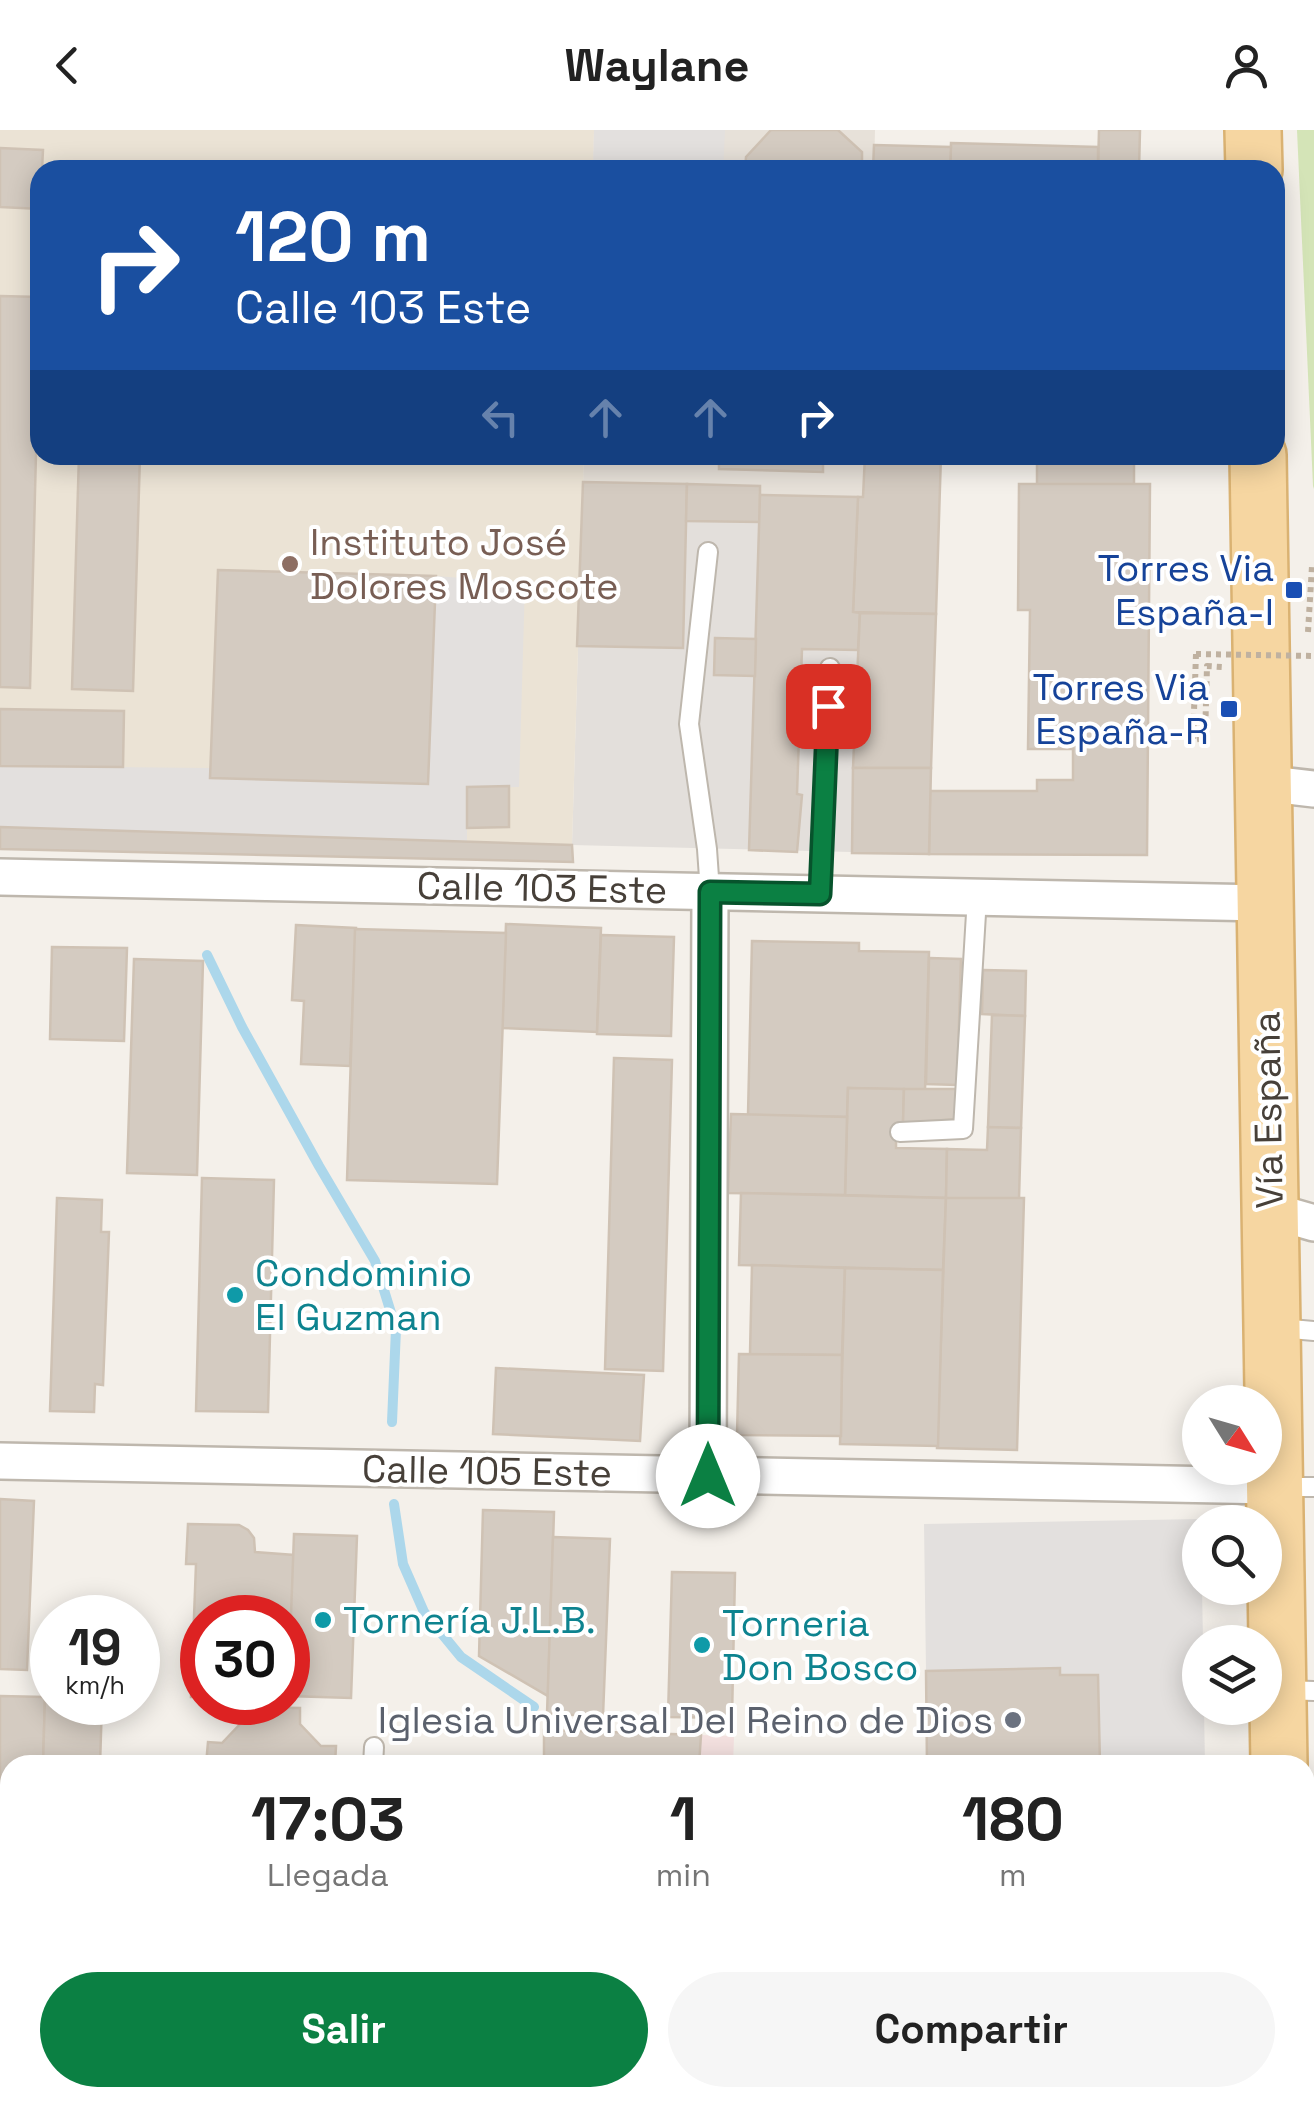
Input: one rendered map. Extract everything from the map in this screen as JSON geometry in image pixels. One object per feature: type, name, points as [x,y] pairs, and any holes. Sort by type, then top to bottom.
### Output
[{"type":"main road","points":[[1254,130],[1254,160]]},
{"type":"main road","name":"Vía España","points":[[1259,465],[1288,786],[1264,903],[1292,1216],[1296,1690],[1281,1755]]},
{"type":"street","name":"Calle 103 Este","points":[[0,877],[1264,903]]},
{"type":"street","points":[[708,1476],[710,892]]},
{"type":"street","name":"Calle 105 Este","points":[[0,1462],[1294,1487]]},
{"type":"lane","points":[[708,552],[689,724],[710,892]]},
{"type":"lane","points":[[820,894],[830,668]]},
{"type":"lane","points":[[900,1132],[963,1129],[977,897]]},
{"type":"path","points":[[1308,627],[1313,566]]},
{"type":"path","points":[[1207,666],[1206,738],[1193,740],[1196,654],[1314,656]]},
{"type":"shaded area","name":"Instituto José Dolores Moscote","points":[[0,130],[594,130],[593,160],[30,160],[30,465],[584,465],[572,845],[0,827]]},
{"type":"shaded area","points":[[594,130],[875,130],[874,160],[593,160]]},
{"type":"shaded area","points":[[594,130],[725,130],[724,160],[593,160]]},
{"type":"shaded area","points":[[584,465],[865,465],[863,497],[760,495],[760,486],[583,482]]},
{"type":"shaded area","points":[[865,465],[941,465],[929,854],[572,845],[583,482],[760,486],[761,495],[863,497]]},
{"type":"shaded area","points":[[436,576],[525,583],[519,787],[467,788],[467,842],[0,827],[0,766],[211,768],[211,778],[428,784]]},
{"type":"shaded area","points":[[1182,1519],[1182,1605],[1202,1605],[1203,1625],[1182,1625],[1182,1725],[1204,1725],[1205,1755],[1100,1755],[1098,1675],[1060,1675],[1059,1668],[926,1671],[924,1524]]},
{"type":"shaded area","points":[[544,1730],[734,1736],[733,1755],[544,1755]]},
{"type":"green space","points":[[1297,130],[1314,130],[1314,489],[1313,486]]},
{"type":"building","points":[[771,130],[838,130],[862,152],[862,160],[746,160]]},
{"type":"building","points":[[1099,130],[1140,130],[1139,160],[1098,160]]},
{"type":"building","points":[[951,143],[1098,147],[1098,160],[950,160]]},
{"type":"building","points":[[874,145],[951,147],[950,160],[873,160]]},
{"type":"building","points":[[0,148],[43,150],[42,160],[30,160],[30,208],[0,207]]},
{"type":"building","points":[[0,296],[30,297],[30,465],[36,465],[30,688],[0,687]]},
{"type":"building","points":[[79,465],[140,465],[133,691],[72,689]]},
{"type":"building","points":[[719,465],[823,465],[823,472],[719,469]]},
{"type":"building","points":[[865,465],[941,465],[936,614],[853,612],[858,497],[863,497]]},
{"type":"building","points":[[1037,465],[1134,465],[1134,485],[1037,484]]},
{"type":"building","points":[[583,482],[687,484],[683,648],[577,646]]},
{"type":"building","points":[[687,484],[760,486],[760,522],[686,521]]},
{"type":"building","points":[[1019,484],[1150,484],[1147,855],[929,854],[930,791],[1037,791],[1037,780],[1073,780],[1073,749],[1028,749],[1030,610],[1018,610]]},
{"type":"building","points":[[760,495],[858,497],[853,612],[860,613],[858,650],[802,649],[797,794],[802,795],[797,852],[749,850]]},
{"type":"building","points":[[218,570],[436,576],[428,784],[210,778]]},
{"type":"building","points":[[860,613],[936,614],[931,768],[853,768]]},
{"type":"building","points":[[715,638],[756,639],[755,676],[714,675]]},
{"type":"building","points":[[0,709],[124,711],[123,767],[0,766]]},
{"type":"building","points":[[853,768],[931,768],[929,854],[852,853]]},
{"type":"building","points":[[509,786],[509,827],[467,828],[467,787]]},
{"type":"building","points":[[0,827],[572,845],[573,862],[0,849]]},
{"type":"building","points":[[506,924],[601,928],[597,1032],[502,1028]]},
{"type":"building","points":[[296,925],[356,928],[350,1066],[301,1064],[304,1001],[292,1000]]},
{"type":"building","points":[[355,929],[506,933],[497,1184],[347,1180]]},
{"type":"building","points":[[601,935],[674,937],[671,1036],[597,1034]]},
{"type":"building","points":[[752,941],[859,943],[859,951],[929,952],[925,1090],[848,1088],[847,1117],[748,1115]]},
{"type":"building","points":[[52,947],[127,948],[124,1041],[50,1039]]},
{"type":"building","points":[[929,958],[961,959],[957,1085],[926,1084]]},
{"type":"building","points":[[134,959],[203,961],[197,1175],[127,1173]]},
{"type":"building","points":[[983,970],[1026,971],[1025,1016],[982,1014]]},
{"type":"building","points":[[992,1015],[1025,1016],[1021,1128],[988,1127]]},
{"type":"building","points":[[614,1058],[672,1060],[663,1371],[605,1369]]},
{"type":"building","points":[[848,1088],[904,1089],[903,1123],[896,1123],[896,1148],[947,1149],[946,1198],[845,1195]]},
{"type":"building","points":[[904,1089],[958,1089],[958,1119],[903,1123]]},
{"type":"building","points":[[731,1114],[847,1117],[845,1195],[728,1193]]},
{"type":"building","points":[[988,1127],[1021,1128],[1019,1199],[946,1198],[947,1149],[987,1150]]},
{"type":"building","name":"Condominio El Guzman","points":[[202,1178],[274,1180],[268,1412],[196,1411]]},
{"type":"building","points":[[741,1193],[946,1198],[943,1270],[739,1265]]},
{"type":"building","points":[[57,1198],[102,1200],[101,1232],[109,1232],[103,1385],[95,1384],[94,1412],[50,1411]]},
{"type":"building","points":[[946,1198],[1024,1198],[1017,1450],[937,1448]]},
{"type":"building","points":[[752,1265],[845,1268],[842,1355],[750,1354]]},
{"type":"building","points":[[845,1268],[943,1270],[938,1446],[840,1444]]},
{"type":"building","points":[[739,1354],[842,1355],[841,1436],[737,1435]]},
{"type":"building","points":[[496,1368],[644,1375],[640,1441],[493,1434]]},
{"type":"building","points":[[0,1499],[34,1501],[27,1670],[0,1669]]},
{"type":"building","points":[[483,1510],[554,1512],[548,1696],[479,1656]]},
{"type":"building","points":[[188,1524],[239,1525],[254,1538],[255,1552],[294,1555],[292,1595],[195,1595],[196,1564],[186,1564]]},
{"type":"building","name":"Tornería J.L.B.","points":[[294,1534],[357,1536],[351,1698],[310,1697],[310,1595],[292,1595]]},
{"type":"building","points":[[553,1537],[610,1539],[603,1716],[547,1714]]},
{"type":"building","name":"Torneria Don Bosco","points":[[672,1572],[735,1573],[732,1718],[668,1717]]},
{"type":"building","name":"Iglesia Universal Del Reino de Dios","points":[[1060,1668],[1060,1675],[1098,1675],[1100,1755],[927,1755],[926,1671]]},
{"type":"building","points":[[0,1696],[30,1697],[30,1725],[44,1725],[43,1755],[0,1755]]},
{"type":"building","points":[[44,1725],[101,1725],[100,1755],[43,1755]]},
{"type":"building","points":[[239,1725],[301,1725],[321,1746],[336,1746],[336,1755],[207,1755],[208,1742],[222,1743]]},
{"type":"building","points":[[544,1730],[701,1735],[700,1755],[544,1755]]},
{"type":"waterway","points":[[207,955],[242,1027],[375,1261],[396,1329],[392,1422]]},
{"type":"waterway","points":[[394,1504],[403,1564],[424,1612],[461,1657],[534,1707]]},
{"type":"place","name":"Instituto José Dolores Moscote","points":[[290,564]]},
{"type":"place","name":"Torres Via España-I","points":[[1294,590]]},
{"type":"place","name":"Torres Via España-R","points":[[1229,709]]},
{"type":"place","name":"Condominio El Guzman","points":[[235,1295]]},
{"type":"place","name":"Tornería J.L.B.","points":[[323,1620]]},
{"type":"place","name":"Torneria Don Bosco","points":[[702,1645]]},
{"type":"place","name":"Iglesia Universal Del Reino de Dios","points":[[1013,1720]]},
{"type":"route","points":[[708,1476],[710,892],[820,894],[828,706]]}]
